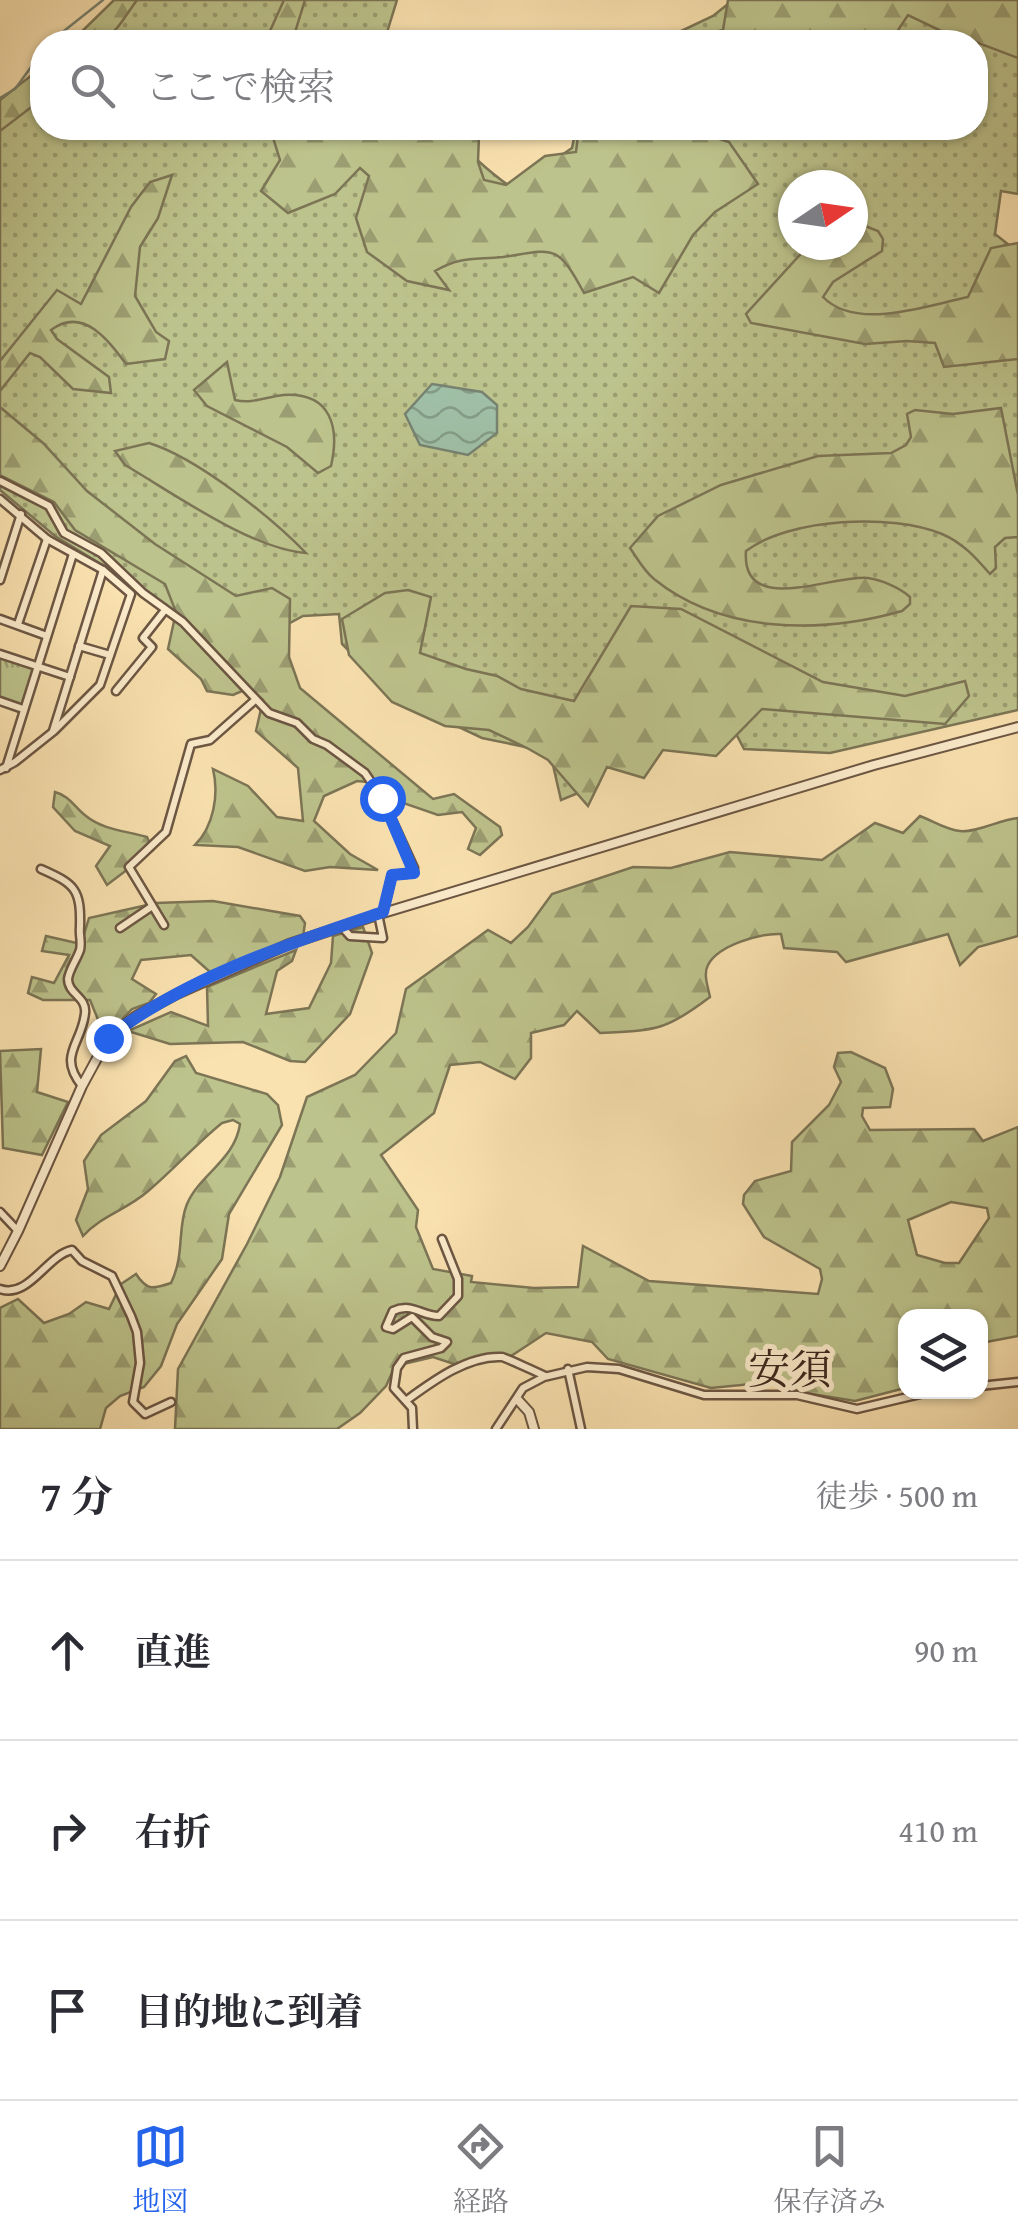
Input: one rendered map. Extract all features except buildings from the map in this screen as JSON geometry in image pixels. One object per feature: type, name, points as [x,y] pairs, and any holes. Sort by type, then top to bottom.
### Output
[{"type":"street","points":[[0,481],[49,506],[64,533],[101,553],[183,622],[269,713],[296,723],[365,773],[382,798],[414,873],[392,875],[380,913],[383,938],[350,936],[342,926]]},
{"type":"street","points":[[0,499],[47,539],[104,570],[131,594],[100,685],[52,733],[3,770]]},
{"type":"street","points":[[0,580],[21,514]]},
{"type":"street","points":[[18,624],[47,539]]},
{"type":"street","points":[[3,770],[73,554]]},
{"type":"street","points":[[52,733],[104,570]]},
{"type":"street","points":[[116,691],[152,647],[143,638],[165,610]]},
{"type":"street","points":[[0,619],[47,636]]},
{"type":"street","points":[[80,646],[110,655]]},
{"type":"street","points":[[0,654],[70,677]]},
{"type":"street","points":[[164,925],[129,867],[166,832],[192,744],[210,740],[255,700]]},
{"type":"street","points":[[0,701],[23,709]]},
{"type":"street","points":[[0,1266],[108,1038],[136,1016],[289,944],[380,913],[838,775],[1018,727]]},
{"type":"street","points":[[41,869],[71,883],[77,891],[82,945],[68,977],[70,986],[84,1002],[85,1014],[70,1060],[72,1073],[82,1086]]},
{"type":"street","points":[[120,928],[151,907]]},
{"type":"street","points":[[0,1212],[18,1231]]},
{"type":"street","points":[[413,1429],[412,1408],[394,1388],[397,1368],[404,1358],[441,1348],[447,1342],[432,1337],[412,1317],[393,1329],[386,1327],[392,1311],[410,1307],[439,1316],[458,1296],[458,1280],[442,1239]]},
{"type":"street","points":[[0,1289],[14,1290],[72,1250],[82,1261],[112,1276],[137,1332],[140,1362],[133,1402],[144,1414],[171,1402]]},
{"type":"street","points":[[407,1400],[437,1380],[482,1360],[502,1357],[546,1377]]},
{"type":"street","points":[[496,1429],[523,1388],[568,1369],[618,1368],[704,1395],[797,1395],[857,1409],[899,1399]]},
{"type":"street","points":[[568,1369],[581,1429]]},
{"type":"street","points":[[988,1385],[1018,1382]]},
{"type":"street","points":[[518,1400],[529,1412],[534,1429]]},
{"type":"green space","points":[[114,0],[137,0],[115,30],[83,30]]},
{"type":"green space","points":[[128,0],[397,0],[388,30],[99,30]]},
{"type":"green space","points":[[284,0],[305,0],[296,30],[270,30]]},
{"type":"green space","points":[[728,0],[1018,0],[1018,58],[988,47],[988,30],[939,30],[908,15],[898,30],[723,30]]},
{"type":"green space","points":[[733,0],[1018,0],[1018,194],[1001,191],[995,234],[1018,252],[1018,710],[830,753],[744,749],[731,724],[614,744],[598,785],[561,800],[550,752],[482,738],[393,696],[342,644],[339,614],[303,616],[227,657],[148,593],[55,536],[0,490],[0,116],[30,93],[30,140],[454,140],[513,188],[572,148],[574,140],[988,140],[988,30],[683,30],[713,16]]},
{"type":"green space","points":[[30,76],[30,108],[0,131],[0,100]]},
{"type":"green space","points":[[274,140],[479,140],[478,162],[484,180],[506,185],[545,156],[576,152],[578,140],[723,140],[729,142],[758,184],[715,212],[693,235],[659,293],[633,277],[584,293],[567,265],[553,253],[544,252],[444,266],[435,271],[449,290],[407,281],[367,252],[356,218],[369,176],[360,168],[335,194],[288,213],[261,191],[280,160]]},
{"type":"green space","points":[[172,175],[158,218],[140,247],[135,296],[156,332],[169,341],[165,359],[126,364],[94,329],[74,322],[63,324],[51,330],[57,339],[109,377],[111,393],[73,389],[40,357],[30,353],[0,391],[0,361],[57,290],[81,304],[131,207],[150,182]]},
{"type":"green space","points":[[868,227],[878,231],[883,239],[882,251],[868,260]]},
{"type":"green space","points":[[1018,243],[1018,359],[944,367],[935,343],[865,344],[751,323],[746,314],[795,260],[868,260],[833,282],[823,297],[854,313],[892,313],[968,297],[991,248]]},
{"type":"green space","points":[[227,362],[235,400],[299,396],[322,406],[334,438],[331,466],[318,473],[287,447],[207,406],[194,390]]},
{"type":"green space","points":[[0,407],[43,443],[87,491],[155,544],[236,596],[272,588],[290,599],[289,657],[300,688],[433,799],[454,794],[500,827],[502,835],[480,855],[468,849],[476,828],[462,812],[438,815],[406,804],[379,783],[357,781],[324,796],[314,821],[350,854],[378,870],[330,867],[305,871],[238,847],[195,845],[207,829],[213,809],[213,769],[248,786],[277,817],[303,821],[298,768],[256,731],[263,700],[249,688],[233,695],[207,691],[201,679],[168,649],[176,612],[165,584],[75,530],[54,502],[0,475]]},
{"type":"green space","points":[[1001,408],[1018,495],[1018,537],[1005,538],[995,547],[996,568],[990,574],[969,551],[950,538],[897,523],[814,526],[788,531],[746,551],[748,571],[758,583],[792,588],[868,578],[910,597],[910,604],[902,611],[806,625],[741,619],[681,597],[650,576],[630,548],[658,516],[721,485],[818,456],[891,453],[906,445],[911,437],[907,414],[915,410],[953,414]]},
{"type":"green space","points":[[149,443],[189,461],[232,490],[306,553],[237,531],[125,465],[115,451]]},
{"type":"green space","points":[[408,590],[431,597],[420,653],[497,676],[521,689],[574,701],[631,606],[681,609],[823,682],[905,696],[965,681],[969,696],[945,724],[762,709],[716,756],[663,750],[644,778],[607,767],[588,806],[548,760],[489,730],[445,726],[392,702],[349,655],[342,619],[385,593]]},
{"type":"green space","points":[[0,654],[38,667],[23,709],[0,701]]},
{"type":"green space","points":[[55,792],[100,824],[147,837],[153,850],[107,885],[96,866],[110,846],[75,831],[53,807]]},
{"type":"green space","points":[[920,816],[960,831],[1018,818],[1018,936],[978,947],[960,965],[948,934],[846,962],[837,952],[784,948],[781,934],[741,942],[721,952],[708,965],[710,997],[669,1023],[647,1030],[600,1033],[577,1011],[564,1025],[531,1033],[531,1058],[515,1079],[480,1062],[450,1065],[434,1113],[381,1155],[418,1210],[416,1227],[433,1269],[472,1276],[471,1282],[534,1288],[578,1287],[583,1246],[649,1281],[818,1294],[820,1269],[764,1237],[743,1204],[744,1195],[755,1181],[791,1171],[792,1142],[829,1105],[841,1082],[834,1067],[838,1053],[851,1052],[885,1068],[893,1089],[890,1107],[863,1108],[862,1116],[870,1130],[974,1129],[983,1141],[1018,1127],[1018,1336],[988,1342],[988,1309],[898,1309],[898,1390],[855,1401],[806,1393],[771,1382],[711,1388],[608,1359],[592,1342],[546,1333],[511,1356],[457,1365],[433,1357],[395,1366],[386,1386],[360,1413],[337,1429],[175,1429],[178,1369],[280,1177],[307,1097],[355,1075],[396,1033],[406,989],[488,930],[511,943],[552,894],[633,867],[671,868],[730,852],[822,860],[875,823],[903,833]],"holes":[[[951,1202],[987,1208],[989,1218],[959,1263],[917,1255],[908,1220]]]},
{"type":"green space","points":[[213,901],[300,916],[305,923],[303,937],[210,972],[191,955],[141,960],[132,979],[156,994],[149,1003],[132,1009],[113,1029],[99,1022],[90,1000],[43,1000],[28,993],[32,977],[54,983],[69,955],[42,951],[46,936],[81,944],[89,918],[156,903]]},
{"type":"green space","points":[[363,927],[372,953],[350,1014],[305,1062],[290,1061],[243,1042],[170,1044],[128,1031],[171,1012],[208,1026],[207,987],[296,950],[292,961],[277,971],[266,1014],[309,1008],[331,963],[333,936]]},
{"type":"green space","points":[[41,1049],[37,1092],[68,1102],[42,1155],[3,1148],[0,1051]]},
{"type":"green space","points":[[186,1056],[196,1073],[267,1094],[278,1105],[282,1125],[229,1214],[222,1259],[177,1324],[161,1366],[144,1387],[120,1396],[106,1408],[100,1429],[0,1429],[0,1308],[18,1299],[44,1323],[69,1314],[86,1302],[109,1309],[121,1284],[136,1274],[151,1287],[171,1283],[187,1204],[231,1148],[240,1124],[233,1120],[222,1123],[147,1192],[83,1236],[76,1220],[88,1189],[84,1161],[101,1135],[146,1101],[175,1061]]},
{"type":"water","points":[[432,384],[482,392],[497,405],[497,433],[468,455],[420,445],[405,414]]},
{"type":"waterway","points":[[65,30],[103,0]]},
{"type":"waterway","points":[[0,98],[15,89],[30,68]]},
{"type":"district","name":"安須","points":[[790,1368]]},
{"type":"route","points":[[108,1038],[136,1016],[177,994],[289,944],[383,912],[392,875],[414,873],[414,868],[382,798]]}]
